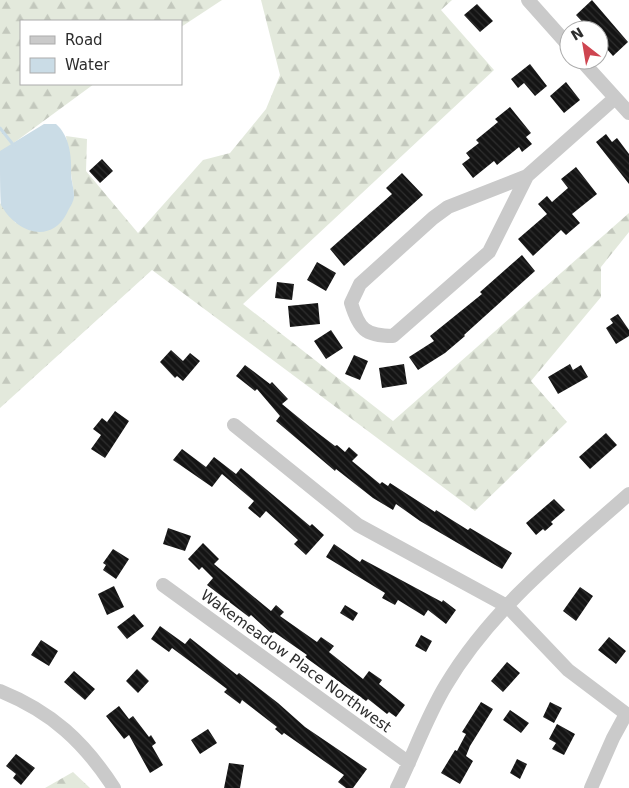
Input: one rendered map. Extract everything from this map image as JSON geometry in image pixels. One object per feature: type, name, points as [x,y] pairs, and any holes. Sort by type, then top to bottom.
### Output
[{"type":"street","points":[[528,0],[559,35]]},
{"type":"street","points":[[590,70],[629,113]]},
{"type":"street","points":[[527,176],[489,252],[470,271],[393,336],[374,336],[358,324],[351,303],[360,284],[433,218],[448,207],[527,176],[615,98]]},
{"type":"street","points":[[234,425],[358,525],[507,606],[568,670],[628,715],[613,738],[591,788]]},
{"type":"street","points":[[397,788],[446,685],[476,641],[507,606],[548,565],[629,494]]},
{"type":"street","name":"Wakemeadow Place Northwest","points":[[163,585],[409,763]]},
{"type":"street","points":[[0,691],[28,704],[72,736],[93,757],[114,788]]},
{"type":"green space","points":[[0,0],[222,0],[182,26],[182,20],[20,20],[20,85],[93,85],[0,153]]},
{"type":"green space","points":[[261,0],[452,0],[441,10],[494,70],[243,304],[393,421],[629,213],[629,232],[601,267],[601,297],[531,381],[567,422],[475,511],[152,270],[0,408],[0,203],[16,223],[74,196],[66,136],[87,139],[86,171],[138,233],[203,160],[230,153],[266,109],[280,75]]},
{"type":"green space","points":[[73,772],[90,788],[45,788]]},
{"type":"water","points":[[44,124],[56,124],[67,140],[74,196],[67,213],[60,223],[42,232],[24,228],[7,214],[1,205],[0,151]]},
{"type":"building","points":[[592,0],[628,42],[613,56],[609,51],[609,20],[581,20],[576,15]]},
{"type":"building","points":[[477,4],[493,21],[480,32],[464,15]]},
{"type":"building","points":[[530,64],[547,86],[535,96],[524,83],[518,88],[511,79]]},
{"type":"building","points":[[566,82],[580,100],[564,113],[550,96]]},
{"type":"building","points":[[510,107],[531,133],[526,137],[532,144],[522,152],[519,147],[497,165],[494,161],[473,178],[462,164],[470,158],[466,153],[479,143],[476,140],[498,122],[495,119]]},
{"type":"building","points":[[606,134],[612,142],[617,138],[629,154],[629,184],[596,142]]},
{"type":"building","points":[[102,159],[113,171],[100,183],[89,171]]},
{"type":"building","points":[[576,167],[597,194],[572,214],[580,223],[566,235],[561,230],[533,256],[518,239],[547,214],[538,204],[547,196],[552,202],[568,188],[561,179]]},
{"type":"building","points":[[402,173],[423,195],[344,266],[330,249],[392,194],[386,188]]},
{"type":"building","points":[[522,255],[535,271],[445,353],[418,370],[409,357],[434,341],[430,336],[482,294],[480,292]]},
{"type":"building","points":[[317,262],[336,273],[326,291],[307,280]]},
{"type":"building","points":[[277,282],[294,284],[292,300],[275,298]]},
{"type":"building","points":[[318,303],[320,324],[290,327],[288,306]]},
{"type":"building","points":[[618,314],[629,330],[629,336],[616,344],[606,328],[613,323],[610,319]]},
{"type":"building","points":[[331,330],[343,348],[326,359],[314,341]]},
{"type":"building","points":[[171,350],[183,361],[190,353],[200,361],[183,381],[177,376],[175,378],[160,362]]},
{"type":"building","points":[[354,355],[368,361],[360,380],[345,374]]},
{"type":"building","points":[[404,364],[407,384],[382,388],[379,368]]},
{"type":"building","points":[[570,364],[573,370],[581,365],[588,377],[558,394],[548,377]]},
{"type":"building","points":[[245,365],[270,384],[272,382],[288,399],[282,404],[310,427],[345,452],[349,447],[358,455],[352,461],[380,484],[382,482],[388,486],[390,483],[435,512],[436,510],[468,530],[470,528],[512,553],[502,569],[420,521],[396,504],[393,510],[373,498],[336,469],[335,471],[276,421],[280,416],[257,389],[255,391],[236,376]]},
{"type":"building","points":[[115,411],[129,421],[105,458],[91,449],[101,435],[93,429],[102,418],[107,422]]},
{"type":"building","points":[[606,433],[617,445],[590,469],[579,457]]},
{"type":"building","points":[[182,449],[206,467],[214,457],[236,474],[241,468],[310,526],[312,524],[324,535],[306,555],[294,544],[298,540],[266,511],[260,518],[248,508],[254,501],[222,474],[212,487],[173,460]]},
{"type":"building","points":[[554,499],[565,510],[551,522],[553,524],[545,531],[543,529],[536,535],[526,523]]},
{"type":"building","points":[[168,528],[191,536],[185,551],[163,544]]},
{"type":"building","points":[[203,543],[219,559],[214,564],[271,611],[276,605],[284,612],[280,616],[317,642],[321,637],[334,646],[329,652],[363,679],[369,671],[382,680],[379,684],[405,705],[396,717],[389,712],[387,714],[368,699],[366,701],[305,657],[307,655],[274,632],[272,634],[251,615],[249,617],[207,585],[213,578],[202,567],[199,570],[188,559]]},
{"type":"building","points":[[334,544],[360,562],[362,559],[442,602],[443,600],[456,610],[446,624],[428,610],[424,616],[398,600],[395,605],[382,598],[385,593],[326,557]]},
{"type":"building","points":[[113,549],[129,559],[116,579],[103,570],[106,565],[103,563]]},
{"type":"building","points":[[114,586],[124,607],[107,615],[98,594]]},
{"type":"building","points":[[580,587],[593,596],[576,621],[563,611]]},
{"type":"building","points":[[345,605],[358,613],[353,621],[340,613]]},
{"type":"building","points":[[134,614],[144,626],[127,639],[117,627]]},
{"type":"building","points":[[160,626],[185,644],[190,638],[237,675],[239,673],[278,703],[305,727],[367,769],[353,788],[346,788],[338,782],[344,775],[284,733],[282,735],[275,729],[277,727],[242,700],[240,704],[224,692],[227,689],[172,648],[169,652],[151,639]]},
{"type":"building","points":[[421,635],[432,641],[426,652],[415,646]]},
{"type":"building","points":[[609,637],[626,651],[616,664],[598,650]]},
{"type":"building","points":[[41,640],[58,651],[49,666],[31,655]]},
{"type":"building","points":[[507,662],[520,673],[503,692],[491,681]]},
{"type":"building","points":[[137,669],[149,681],[138,693],[126,681]]},
{"type":"building","points":[[74,671],[95,689],[85,700],[64,682]]},
{"type":"building","points":[[481,702],[493,709],[470,746],[466,756],[473,761],[460,784],[441,773],[455,750],[457,751],[466,734],[462,732]]},
{"type":"building","points":[[550,702],[562,708],[554,723],[543,717]]},
{"type":"building","points":[[119,706],[129,719],[133,716],[156,743],[152,746],[163,765],[150,773],[129,735],[124,739],[106,716]]},
{"type":"building","points":[[510,710],[529,723],[521,733],[503,720]]},
{"type":"building","points":[[557,724],[575,734],[564,755],[552,749],[556,743],[549,739]]},
{"type":"building","points":[[208,729],[217,743],[200,754],[191,740]]},
{"type":"building","points":[[16,754],[35,768],[21,785],[13,778],[16,774],[6,766]]},
{"type":"building","points":[[517,759],[527,764],[520,779],[510,773]]},
{"type":"building","points":[[229,763],[244,765],[240,788],[224,788]]},
{"type":"waterway","points":[[0,128],[15,147]]}]
